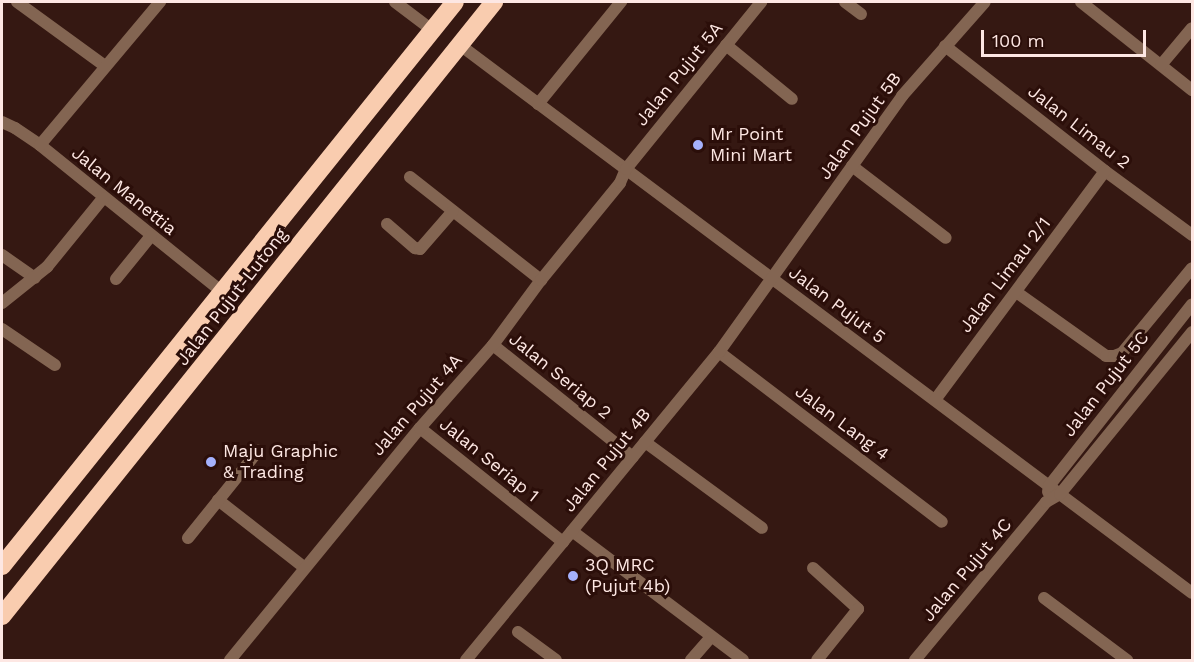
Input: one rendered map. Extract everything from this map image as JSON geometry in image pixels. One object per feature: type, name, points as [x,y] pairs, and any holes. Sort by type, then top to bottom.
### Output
[{"type":"highway","name":"Jalan Pujut-Lutong","points":[[2,566],[454,2]]},
{"type":"highway","name":"Jalan Pujut-Lutong","points":[[2,616],[494,2]]},
{"type":"street","points":[[17,2],[105,66]]},
{"type":"street","points":[[40,145],[160,2]]},
{"type":"street","points":[[395,2],[432,30]]},
{"type":"street","points":[[538,104],[621,2]]},
{"type":"street","name":"Jalan Pujut 5A","points":[[626,169],[761,2]]},
{"type":"street","points":[[844,2],[861,14]]},
{"type":"street","name":"Jalan Pujut 5B","points":[[772,279],[902,96],[985,2]]},
{"type":"street","points":[[1081,2],[1192,90]]},
{"type":"street","points":[[1161,65],[1192,28]]},
{"type":"street","name":"Jalan Pujut 5","points":[[460,45],[1192,593]]},
{"type":"street","points":[[726,45],[792,99]]},
{"type":"street","name":"Jalan Limau 2","points":[[945,46],[1105,171],[1192,235]]},
{"type":"street","name":"Jalan Manettia","points":[[2,122],[40,145],[222,292]]},
{"type":"street","points":[[852,165],[946,238]]},
{"type":"street","name":"Jalan Pujut 4A","points":[[230,660],[420,428],[493,345],[541,280],[620,183],[626,169]]},
{"type":"street","name":"Jalan Limau 2/1","points":[[935,400],[1105,171]]},
{"type":"street","points":[[410,177],[541,280]]},
{"type":"street","points":[[2,303],[47,267],[103,198]]},
{"type":"street","points":[[387,224],[415,248],[420,249],[453,211]]},
{"type":"street","points":[[116,279],[151,236]]},
{"type":"street","points":[[2,255],[35,278]]},
{"type":"street","points":[[1016,292],[1106,356],[1114,356],[1122,353],[1192,268]]},
{"type":"street","name":"Jalan Pujut 4B","points":[[466,660],[719,351],[772,279]]},
{"type":"street","name":"Jalan Pujut 5C","points":[[1049,486],[1192,304]]},
{"type":"street","points":[[2,329],[56,365]]},
{"type":"street","name":"Jalan Pujut 5C","points":[[1060,494],[1192,332]]},
{"type":"street","name":"Jalan Seriap 2","points":[[493,345],[633,457]]},
{"type":"street","name":"Jalan Lang 4","points":[[719,351],[942,522]]},
{"type":"street","name":"Jalan Seriap 1","points":[[420,428],[563,542]]},
{"type":"street","points":[[645,442],[762,528]]},
{"type":"street","points":[[188,538],[258,451]]},
{"type":"street","points":[[1046,502],[1049,486]]},
{"type":"street","points":[[1046,502],[1060,494]]},
{"type":"street","points":[[218,500],[304,568]]},
{"type":"street","name":"Jalan Pujut 4C","points":[[915,660],[1046,502]]},
{"type":"street","points":[[572,531],[743,660]]},
{"type":"street","points":[[813,568],[858,609],[817,660]]},
{"type":"street","points":[[1044,598],[1127,660]]},
{"type":"street","points":[[518,632],[556,660]]},
{"type":"street","points":[[691,660],[711,637]]},
{"type":"place","name":"Mr Point Mini Mart","points":[[698,145]]},
{"type":"place","name":"Maju Graphic & Trading","points":[[211,462]]},
{"type":"place","name":"3Q MRC (Pujut 4b)","points":[[573,576]]}]
